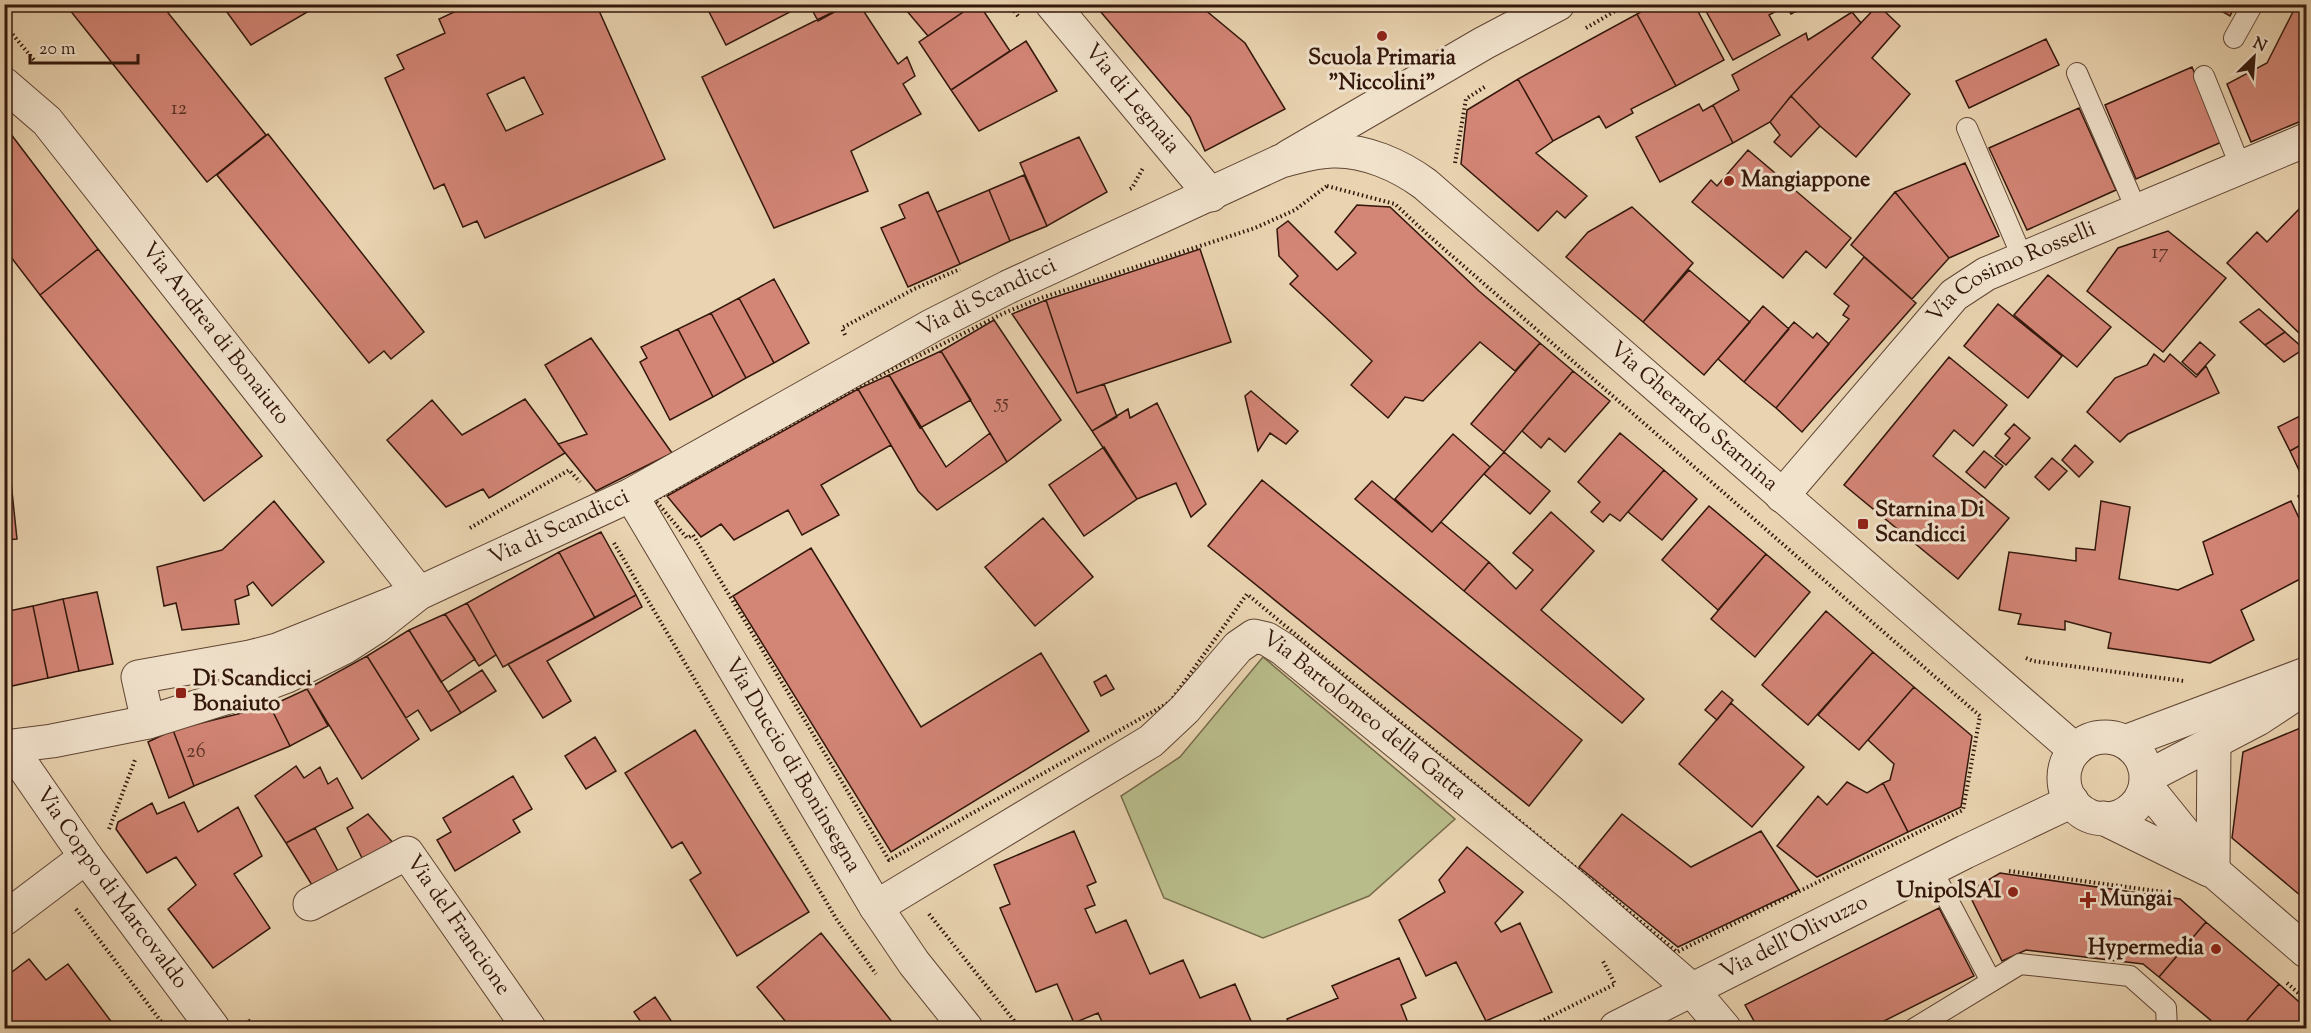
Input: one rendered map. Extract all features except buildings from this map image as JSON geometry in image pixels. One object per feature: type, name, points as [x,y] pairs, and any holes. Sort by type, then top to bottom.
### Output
[{"type":"street","name":"Via di Legnaia","points":[[1052,4],[1211,195]]},
{"type":"street","name":"Via di Scandicci","points":[[148,722],[138,677],[277,650],[418,593],[630,495],[933,325],[1008,287],[1281,161],[1474,49],[1558,4]]},
{"type":"street","name":"Via Andrea di Bonaiuto","points":[[4,84],[47,121],[418,593]]},
{"type":"street","name":"Via Cosimo Rosselli","points":[[1782,496],[1954,295],[1986,274],[2307,140]]},
{"type":"street","name":"Via Gherardo Starnina","points":[[1281,161],[1314,153],[1351,152],[1391,164],[1417,178],[2075,750]]},
{"type":"street","name":"Via Duccio di Boninsegna","points":[[630,495],[876,907],[914,963],[966,1029]]},
{"type":"street","name":"Via di Scandicci","points":[[7,747],[148,722],[244,692],[309,666],[345,647],[376,627],[418,593]]},
{"type":"street","name":"Via Bartolomeo della Gatta","points":[[876,907],[1151,741],[1185,709],[1238,647],[1254,636],[1267,639],[1283,649],[1574,887],[1691,989]]},
{"type":"street","points":[[2125,742],[2307,674]]},
{"type":"street","points":[[2307,687],[2258,719],[2147,782],[2136,804],[2127,813],[2116,817],[2091,816],[2080,810],[2067,793],[2064,775],[2075,750],[2093,738],[2104,737],[2125,742],[2139,755],[2147,782],[2215,871],[2307,951]]},
{"type":"street","points":[[2214,742],[2215,871]]},
{"type":"street","name":"Via Coppo di Marcovaldo","points":[[7,747],[213,1029]]},
{"type":"street","name":"Via dell'Olivuzzo","points":[[1616,1029],[1691,989],[2072,801]]},
{"type":"street","points":[[2103,818],[2215,871]]},
{"type":"street","name":"Via del Francione","points":[[310,904],[407,853],[528,1029]]},
{"type":"street","points":[[4,919],[86,857]]},
{"type":"street","points":[[1691,989],[1724,1029]]},
{"type":"lane","points":[[2234,38],[2253,4]]},
{"type":"lane","points":[[2077,73],[2138,211]]},
{"type":"lane","points":[[2204,76],[2241,168]]},
{"type":"lane","points":[[1967,128],[2023,259]]},
{"type":"lane","points":[[1932,870],[1991,981]]},
{"type":"lane","points":[[1915,1029],[2020,964],[2130,976],[2166,1008],[2167,1029]]},
{"type":"path","points":[[1454,170],[1466,99],[1494,81]]},
{"type":"path","points":[[889,860],[693,535],[687,538],[655,500],[869,381],[1004,313],[1041,298],[1255,228],[1295,210],[1327,186],[1395,204],[1980,716],[1963,810],[1947,820],[1677,952],[1247,594]]},
{"type":"path","points":[[2020,655],[2033,661],[2187,681]]},
{"type":"path","points":[[2006,870],[2174,894]]},
{"type":"path","points":[[73,904],[166,1029]]},
{"type":"path","points":[[926,910],[1020,1029]]},
{"type":"path","points":[[2280,977],[2307,999]]},
{"type":"path","points":[[1528,1029],[1615,984]]},
{"type":"green space","points":[[1263,657],[1455,819],[1369,896],[1263,938],[1164,898],[1121,796],[1180,757]]},
{"type":"place","name":"Scuola Primaria \"Niccolini\"","points":[[1382,36]]},
{"type":"place","name":"Mangiappone","points":[[1729,181]]},
{"type":"place","name":"Starnina Di Scandicci","points":[[1863,524]]},
{"type":"place","name":"Di Scandicci Bonaiuto","points":[[181,693]]},
{"type":"place","name":"UnipolSAI","points":[[2013,892]]},
{"type":"place","name":"Mungai","points":[[2088,900]]},
{"type":"place","name":"Hypermedia","points":[[2216,949]]}]
